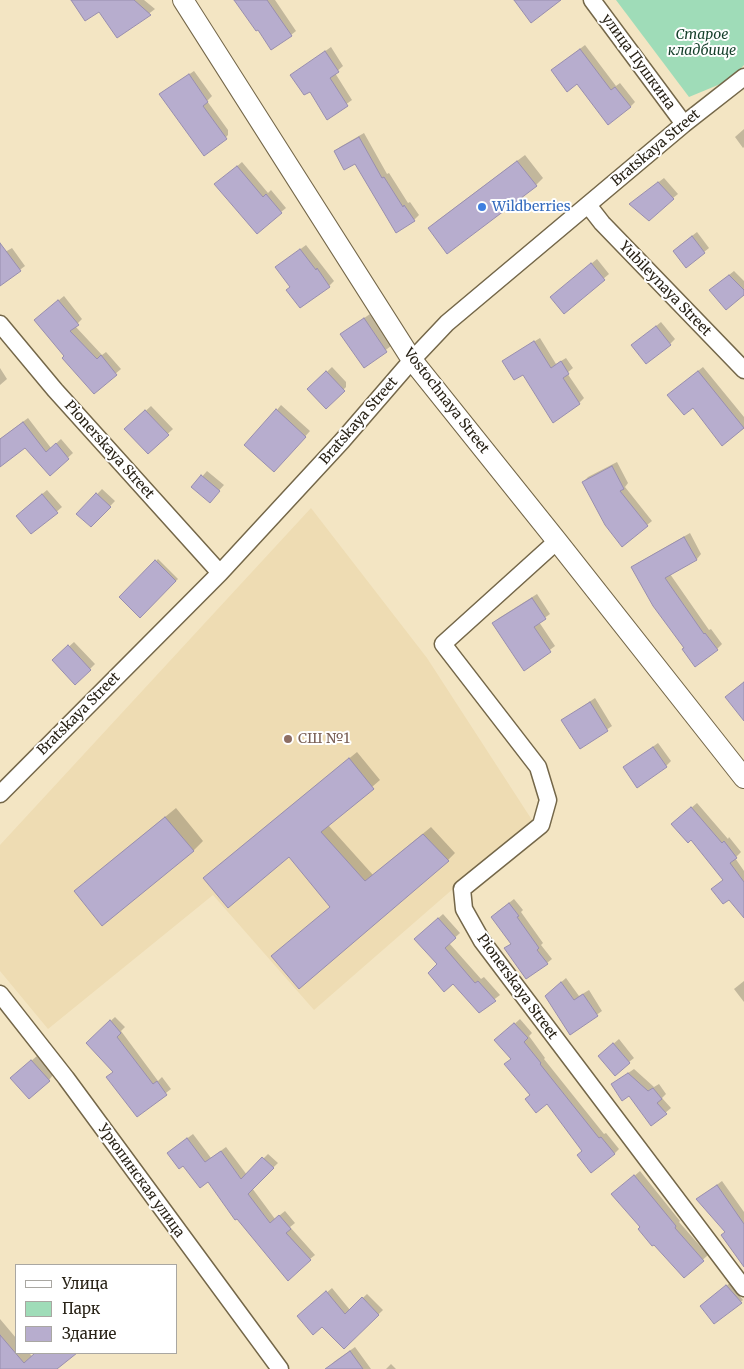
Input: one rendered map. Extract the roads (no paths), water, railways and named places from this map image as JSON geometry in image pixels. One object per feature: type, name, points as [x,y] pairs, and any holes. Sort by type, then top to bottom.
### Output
[{"type":"street","name":"Vostochnaya Street","points":[[182,0],[412,360],[744,778]]},
{"type":"street","name":"улица Пушкина","points":[[592,0],[684,124]]},
{"type":"street","name":"Bratskaya Street","points":[[0,794],[220,573],[342,441],[412,360],[447,323],[684,124],[744,77]]},
{"type":"street","name":"Yubileynaya Street","points":[[588,205],[602,224],[744,370]]},
{"type":"street","name":"Pionerskaya Street","points":[[0,324],[55,390],[220,573]]},
{"type":"street","name":"Pionerskaya Street","points":[[557,541],[443,644],[538,766],[548,800],[540,825],[462,888],[464,908],[482,941],[744,1288]]},
{"type":"street","name":"Урюпинская улица","points":[[0,994],[66,1078],[280,1369]]},
{"type":"place","name":"Wildberries","points":[[482,207]]},
{"type":"place","name":"СШ №1","points":[[288,739]]},
{"type":"park label","name":"Старое кладбище","points":[[702,43]]}]
